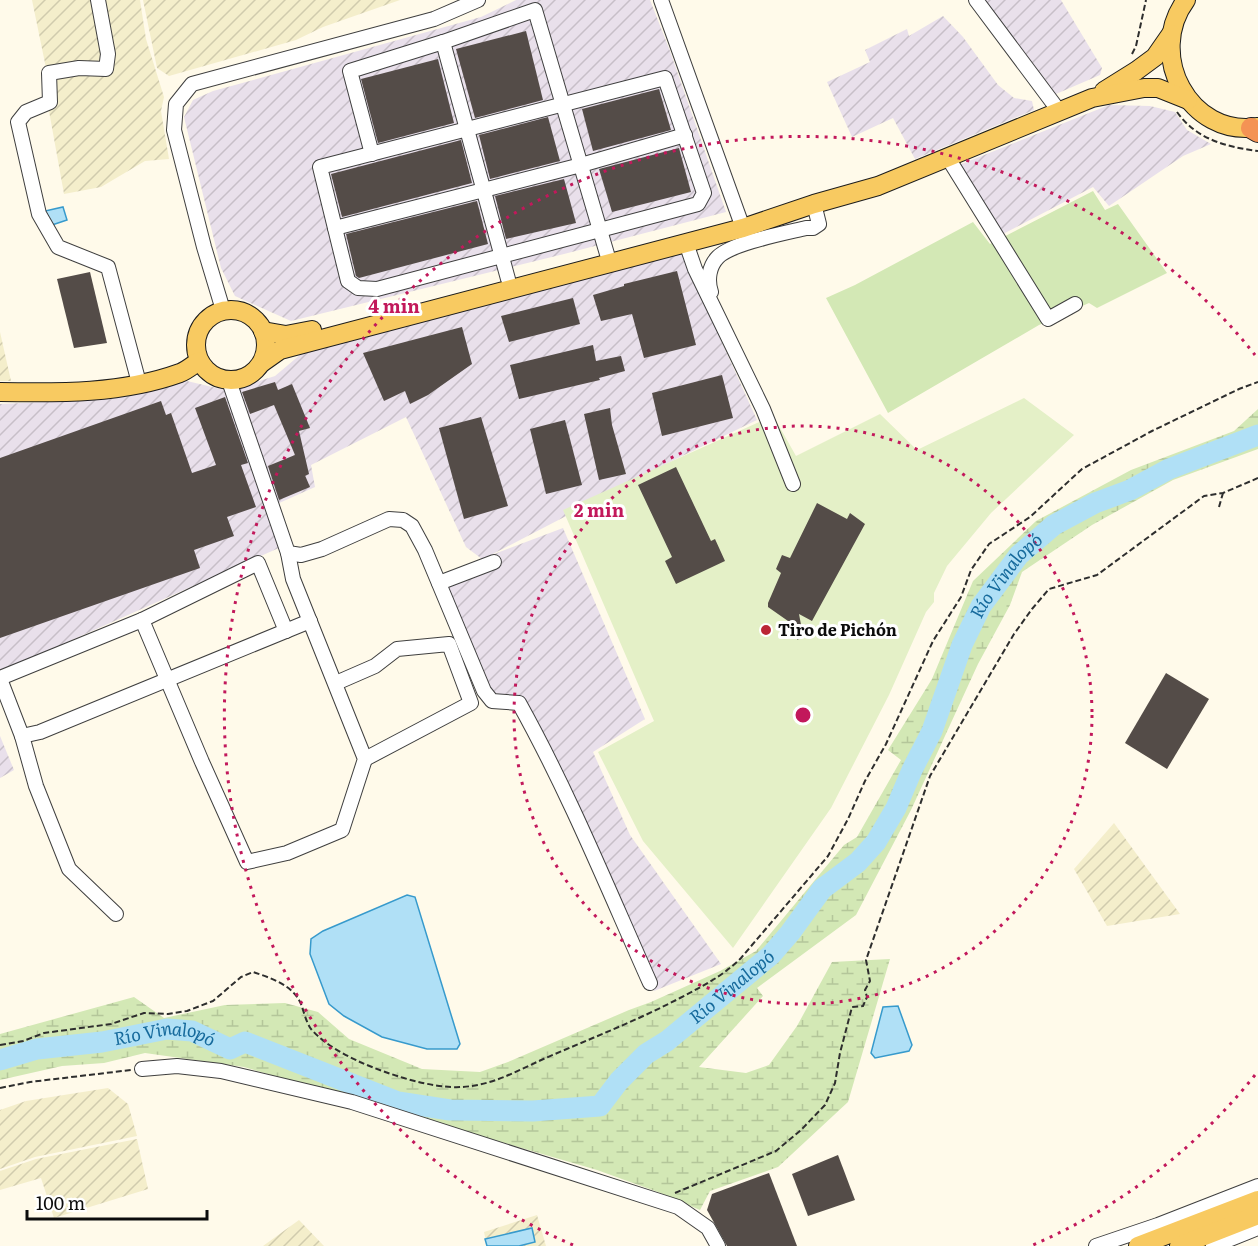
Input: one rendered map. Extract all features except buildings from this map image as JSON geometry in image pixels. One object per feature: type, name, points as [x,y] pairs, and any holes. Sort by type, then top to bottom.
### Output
[{"type":"main road","points":[[1186,0],[1175,19],[1171,33],[1172,68],[1179,85],[1188,100],[1217,121],[1234,127],[1256,129]]},
{"type":"main road","points":[[263,331],[286,335],[303,332],[607,254],[742,224],[878,186],[1092,98],[1155,57],[1171,33]]},
{"type":"main road","points":[[1092,98],[1144,88],[1158,88],[1188,100]]},
{"type":"main road","points":[[263,362],[267,346],[263,331],[253,317],[245,312],[223,310],[204,322],[197,333],[196,350],[199,361],[211,375],[229,381],[249,376],[280,350],[686,243],[742,224]]},
{"type":"main road","points":[[0,392],[92,391],[182,373],[199,361]]},
{"type":"main road","points":[[1138,1246],[1258,1200]]},
{"type":"main road","points":[[1179,1246],[1258,1215]]},
{"type":"street","points":[[98,0],[108,54],[105,69],[79,68],[49,73],[50,102],[26,112],[18,122],[39,214],[58,247],[108,267],[139,383]]},
{"type":"street","points":[[223,310],[174,130],[176,104],[192,84],[425,21],[478,0]]},
{"type":"street","points":[[661,0],[742,224]]},
{"type":"street","points":[[976,0],[1059,111]]},
{"type":"street","points":[[372,154],[350,71],[439,44],[535,10],[607,254]]},
{"type":"street","points":[[425,21],[439,44],[467,129],[508,279]]},
{"type":"street","points":[[665,78],[704,193],[698,204],[377,289],[358,288],[348,280],[320,167],[563,104],[665,78]]},
{"type":"street","points":[[335,228],[581,165],[685,135]]},
{"type":"street","points":[[948,158],[1048,319],[1076,304]]},
{"type":"street","points":[[721,319],[710,288],[709,276],[717,257],[741,245],[813,228],[819,224],[814,204]]},
{"type":"street","points":[[686,243],[696,269],[752,377],[781,468],[793,484]]},
{"type":"street","points":[[142,620],[247,862],[287,853],[342,830],[365,759],[293,579],[288,553],[229,381]]},
{"type":"street","points":[[288,553],[301,555],[322,549],[389,519],[403,520],[412,526],[439,583],[484,691],[492,701],[519,703],[535,732],[581,827],[650,983]]},
{"type":"street","points":[[116,914],[69,869],[36,786],[22,736],[0,679],[142,620],[258,562],[286,631]]},
{"type":"street","points":[[439,583],[494,562]]},
{"type":"street","points":[[22,736],[40,732],[310,621]]},
{"type":"street","points":[[336,683],[375,666],[397,649],[449,644],[471,703],[365,759]]},
{"type":"street","points":[[142,1069],[177,1066],[221,1071],[352,1102],[678,1207],[708,1228],[718,1246]]},
{"type":"street","points":[[1096,1246],[1158,1225],[1258,1186]]},
{"type":"street","points":[[1213,1246],[1258,1228]]},
{"type":"path","points":[[0,1045],[44,1034],[111,1024],[144,1013],[168,1014],[187,1011],[213,1001],[242,977],[253,972],[281,982],[299,1000],[309,1027],[323,1041],[360,1062],[401,1076],[459,1087],[488,1084],[514,1074],[649,1014],[707,984],[727,972],[741,958],[828,856],[886,744],[933,641],[961,597],[971,570],[989,544],[1030,517],[1082,469],[1152,431],[1239,388],[1258,382]]},
{"type":"path","points":[[657,1200],[776,1150],[801,1130],[825,1105],[836,1083],[840,1053],[852,1007],[863,1006],[867,997],[865,990],[870,981],[866,960],[930,776],[1014,634],[1048,589],[1097,575],[1204,496],[1223,493],[1258,478]]},
{"type":"path","points":[[1219,507],[1223,493]]},
{"type":"path","points":[[0,1088],[30,1082],[142,1069]]},
{"type":"shaded area","points":[[32,0],[140,0],[146,39],[164,97],[161,111],[169,159],[145,161],[101,187],[64,194],[49,111],[46,68]]},
{"type":"shaded area","points":[[143,0],[400,0],[323,27],[296,40],[169,76],[157,68]]},
{"type":"shaded area","points":[[516,0],[650,0],[726,212],[291,321],[235,296],[221,268],[184,117],[193,100],[213,91],[481,17]]},
{"type":"shaded area","points":[[985,0],[1061,0],[1102,68],[1100,75],[1056,94]]},
{"type":"shaded area","points":[[943,16],[963,37],[998,85],[1014,98],[1032,101],[1034,110],[915,159],[893,118],[852,137],[827,82],[870,62],[865,50],[907,29],[909,36]]},
{"type":"shaded area","points":[[1109,105],[1150,106],[1175,112],[1187,130],[1211,144],[1183,156],[1109,206],[1093,187],[1003,234],[959,165]]},
{"type":"shaded area","points":[[681,252],[757,420],[676,459],[489,556],[563,528],[645,719],[593,752],[630,835],[721,964],[654,991],[615,889],[525,701],[491,692],[442,576],[482,559],[466,547],[406,417],[311,465],[315,487],[277,504],[235,389],[275,376],[307,349]]},
{"type":"shaded area","points":[[0,332],[11,381],[0,381]]},
{"type":"shaded area","points":[[187,381],[225,390],[281,547],[0,672],[0,404],[131,396]]},
{"type":"shaded area","points":[[0,736],[14,770],[0,778]]},
{"type":"shaded area","points":[[1114,823],[1180,914],[1107,926],[1074,869]]},
{"type":"shaded area","points":[[108,1088],[128,1104],[137,1136],[35,1157],[0,1169],[0,1110],[26,1101]]},
{"type":"shaded area","points":[[137,1139],[148,1189],[54,1218],[41,1178],[0,1190],[0,1171],[36,1159]]},
{"type":"shaded area","points":[[537,1215],[546,1246],[487,1246],[484,1232]]},
{"type":"shaded area","points":[[299,1220],[324,1246],[263,1246]]},
{"type":"green space","points":[[1093,191],[1105,210],[1118,204],[1167,273],[1097,308],[1089,303],[1039,325],[888,413],[826,298],[973,222],[990,244]]},
{"type":"green space","name":"Tiro de Pichón","points":[[1024,398],[1074,435],[991,513],[947,566],[934,593],[934,602],[926,612],[889,695],[831,808],[733,948],[643,841],[598,752],[654,721],[563,510],[774,417],[796,456],[880,414],[917,450]]},
{"type":"green space","points":[[1258,409],[1258,449],[1173,480],[1092,525],[1022,572],[1010,605],[978,664],[911,810],[856,915],[757,988],[763,996],[699,1067],[746,1073],[769,1065],[797,1026],[832,962],[890,959],[848,1102],[778,1167],[710,1191],[700,1210],[597,1170],[244,1067],[145,1053],[104,1063],[62,1066],[0,1080],[0,1034],[134,997],[164,1018],[225,1005],[285,1003],[318,1012],[349,1039],[422,1069],[480,1072],[651,1002],[720,971],[756,951],[844,845],[857,837],[901,760],[888,750],[932,679],[973,581],[1036,521],[1131,470],[1234,431]]},
{"type":"water","points":[[63,207],[67,220],[49,226],[45,211]]},
{"type":"water","points":[[407,895],[415,897],[460,1044],[457,1049],[427,1049],[382,1037],[344,1016],[329,1004],[310,954],[311,939],[323,931]]},
{"type":"water","points":[[898,1006],[912,1045],[909,1051],[875,1058],[871,1053],[883,1007]]},
{"type":"water","points":[[532,1228],[535,1242],[519,1246],[487,1246],[485,1239]]},
{"type":"waterway","name":"Río Vinalopó","points":[[0,1060],[37,1049],[102,1042],[167,1029],[192,1031],[230,1049],[245,1042],[398,1102],[450,1110],[533,1111],[600,1106],[619,1081],[646,1054],[667,1041],[771,955],[822,889],[858,862],[876,842],[896,808],[932,731],[962,645],[981,606],[1019,555],[1054,525],[1095,503],[1130,490],[1169,469],[1258,435]]},
{"type":"place","name":"Tiro de Pichón","points":[[766,630]]}]
